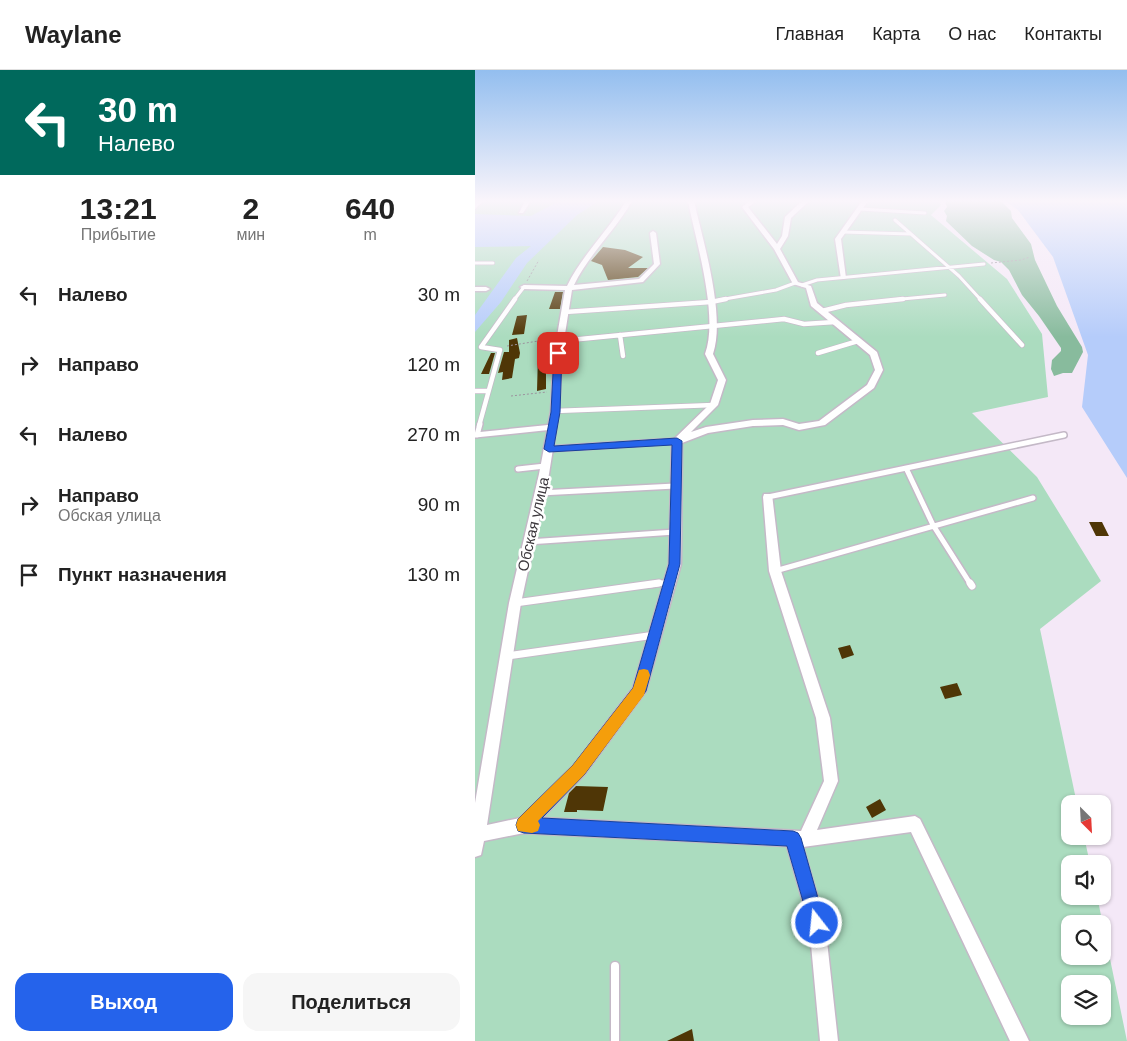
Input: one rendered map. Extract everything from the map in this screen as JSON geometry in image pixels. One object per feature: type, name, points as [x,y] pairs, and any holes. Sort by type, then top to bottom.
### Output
[{"type":"street","name":"Обская улица","points":[[477,841],[515,603],[553,427],[560,341],[569,288],[577,272],[596,246]]},
{"type":"street","points":[[524,287],[569,288],[641,281],[657,264],[655,246]]},
{"type":"street","points":[[524,825],[579,770],[639,691],[675,564],[677,441],[713,405],[722,380],[709,354],[712,350],[714,326],[700,246]]},
{"type":"street","points":[[677,441],[706,430],[753,423],[783,422],[799,427],[822,423],[871,386],[879,370],[874,354],[815,304],[809,287],[799,284],[775,246]]},
{"type":"street","points":[[839,246],[843,278]]},
{"type":"street","points":[[475,289],[486,289]]},
{"type":"street","points":[[768,497],[775,571],[823,718],[831,781],[799,839],[817,923],[829,1041]]},
{"type":"street","points":[[477,841],[524,825],[799,839],[915,824],[1020,1041]]},
{"type":"lane","points":[[925,246],[949,268],[1022,345]]},
{"type":"lane","points":[[475,263],[493,263]]},
{"type":"lane","points":[[565,312],[711,302],[817,280],[983,264]]},
{"type":"lane","points":[[475,353],[524,287]]},
{"type":"lane","points":[[823,310],[945,295]]},
{"type":"lane","points":[[560,341],[784,319],[803,324],[835,322]]},
{"type":"lane","points":[[620,335],[623,356]]},
{"type":"lane","points":[[818,353],[858,341]]},
{"type":"lane","points":[[481,347],[501,350],[487,391],[476,435],[553,427]]},
{"type":"lane","points":[[475,391],[487,391]]},
{"type":"lane","points":[[555,412],[713,405]]},
{"type":"lane","points":[[768,497],[1064,435]]},
{"type":"lane","points":[[549,449],[677,441]]},
{"type":"lane","points":[[518,469],[545,466]]},
{"type":"lane","points":[[906,468],[933,525],[972,586]]},
{"type":"lane","points":[[540,493],[675,486]]},
{"type":"lane","points":[[775,571],[1033,498]]},
{"type":"lane","points":[[528,542],[675,532]]},
{"type":"lane","points":[[515,603],[669,582]]},
{"type":"lane","points":[[507,656],[655,635]]},
{"type":"lane","points":[[615,966],[615,1041]]},
{"type":"path","points":[[983,264],[1021,260],[1030,257]]},
{"type":"path","points":[[524,287],[539,260]]},
{"type":"path","points":[[497,348],[556,338],[560,341]]},
{"type":"path","points":[[511,396],[557,390]]},
{"type":"green space","points":[[475,246],[968,246],[1007,279],[1042,334],[1048,397],[972,413],[1037,477],[1101,581],[1040,629],[1075,795],[1061,795],[1061,845],[1086,845],[1088,855],[1061,855],[1061,905],[1099,905],[1101,915],[1061,915],[1061,965],[1111,964],[1127,1041],[475,1041]]},
{"type":"green space","points":[[972,246],[1032,246],[1035,260],[1057,306],[1082,347],[1083,352],[1072,373],[1054,376],[1051,369],[1052,360],[1061,351],[1061,348],[1022,295],[1009,270],[1001,262],[994,260]]},
{"type":"water","points":[[531,246],[544,246],[527,263],[501,302],[475,332],[475,315],[516,258]]},
{"type":"water","points":[[1045,246],[1127,246],[1127,478],[1082,407],[1088,355],[1053,257]]},
{"type":"building","points":[[603,247],[625,250],[643,257],[628,268],[648,268],[638,277],[608,280],[602,265],[591,261]]},
{"type":"building","points":[[555,292],[563,292],[560,309],[549,309]]},
{"type":"building","points":[[527,315],[524,334],[512,335],[517,316]]},
{"type":"building","points":[[517,338],[520,353],[519,358],[515,359],[512,378],[502,380],[503,372],[498,373],[504,352],[509,352],[509,340]]},
{"type":"building","points":[[491,353],[495,353],[489,374],[481,374]]},
{"type":"building","points":[[538,354],[546,354],[546,389],[537,391]]},
{"type":"building","points":[[1089,522],[1102,522],[1109,536],[1096,536]]},
{"type":"building","points":[[850,645],[854,655],[842,659],[838,648]]},
{"type":"building","points":[[957,683],[962,695],[945,699],[940,687]]},
{"type":"building","points":[[576,786],[608,787],[603,811],[577,810],[577,812],[564,812],[569,793]]},
{"type":"building","points":[[880,799],[886,810],[872,818],[866,807]]},
{"type":"building","points":[[692,1029],[694,1041],[667,1041]]},
{"type":"slow traffic","points":[[532,825],[524,825],[579,770],[639,691],[644,675]]},
{"type":"route","points":[[558,353],[555,412],[549,449],[677,441],[675,564],[639,691],[579,770],[524,825],[793,838],[817,923]]}]
